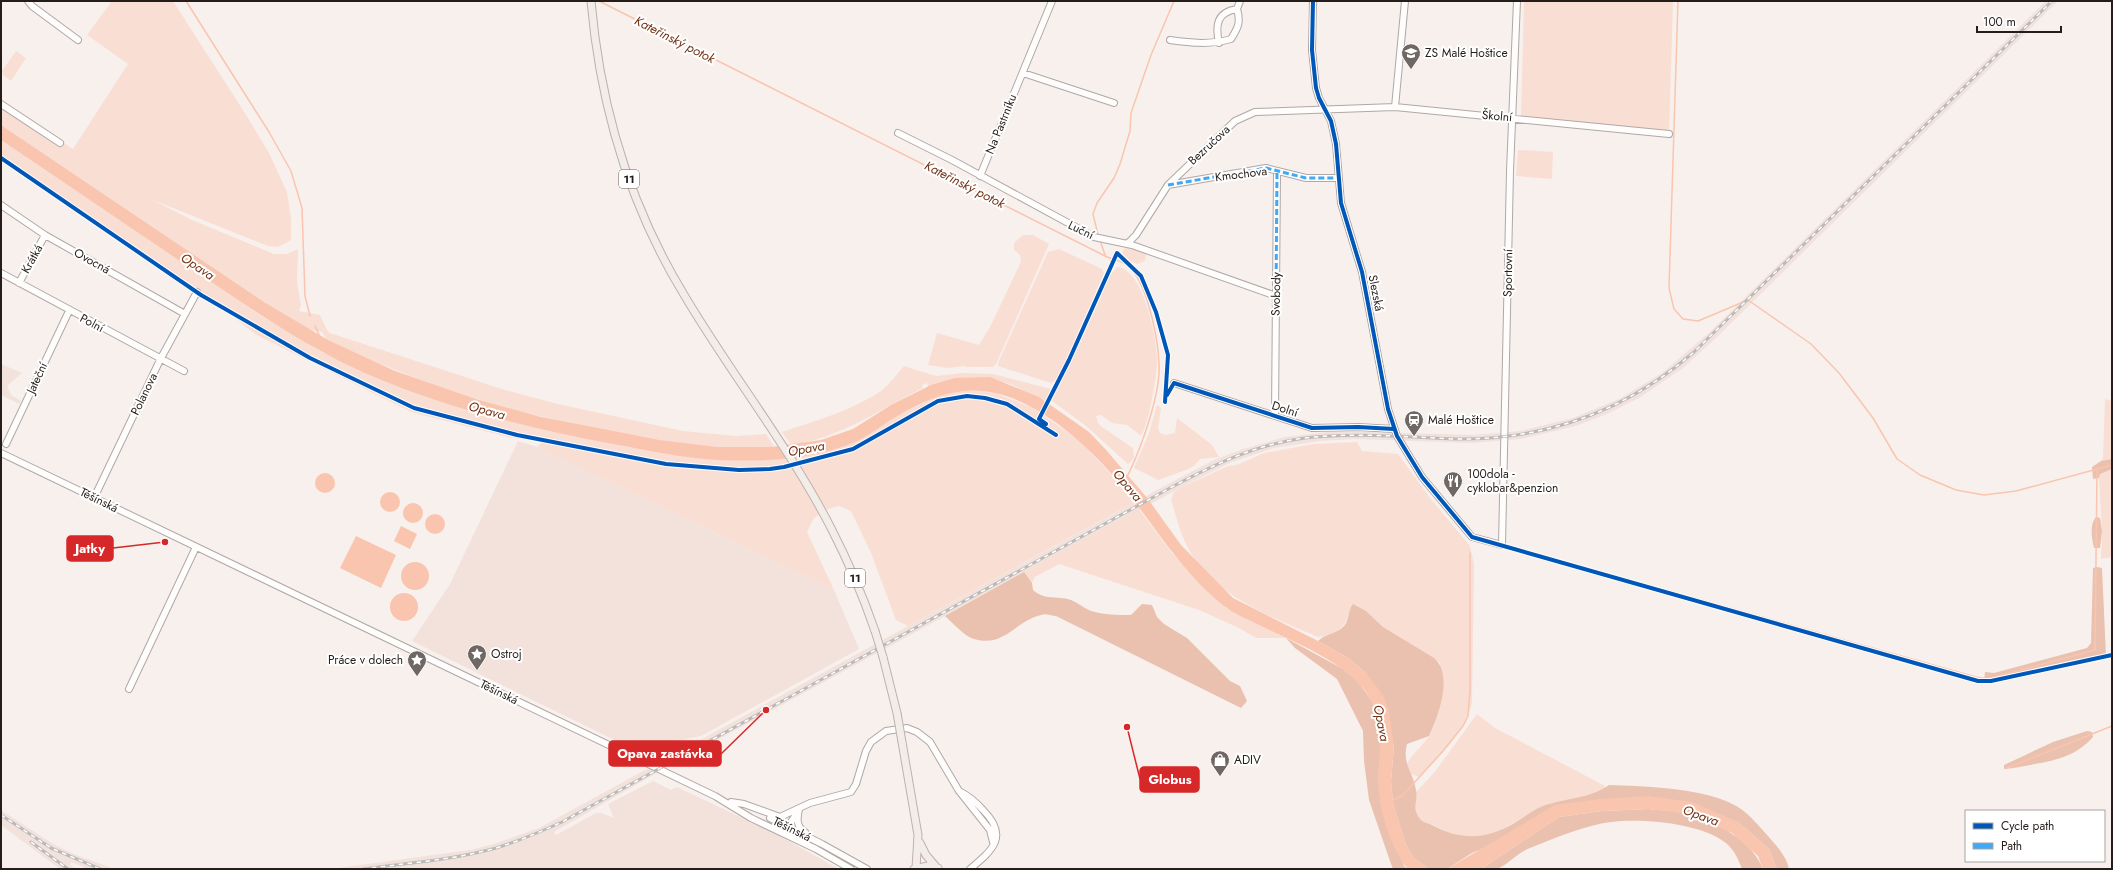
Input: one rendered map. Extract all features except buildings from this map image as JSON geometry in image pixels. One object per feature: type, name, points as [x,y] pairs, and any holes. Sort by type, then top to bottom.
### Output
[{"type":"main road","name":"11","points":[[591,1],[593,25],[605,96],[623,164],[640,210],[661,254],[700,320],[795,467],[830,526],[852,573],[875,631],[883,657],[897,713],[918,835],[922,848],[938,868]]},
{"type":"main road","name":"11","points":[[915,868],[918,835]]},
{"type":"main road","points":[[915,868],[928,866],[938,868]]},
{"type":"street","points":[[28,1],[32,6],[78,40]]},
{"type":"street","name":"Na Pastrníku","points":[[980,176],[1052,1]]},
{"type":"street","points":[[1170,40],[1198,44],[1219,43],[1231,39],[1238,28],[1239,17],[1237,9],[1240,1]]},
{"type":"street","name":"Slezská","points":[[1313,1],[1312,50],[1316,88],[1331,121],[1336,144],[1338,178],[1344,218],[1358,258],[1365,286],[1388,409],[1394,429],[1422,477],[1472,538],[1502,545]]},
{"type":"street","points":[[1395,107],[1405,1]]},
{"type":"street","name":"Sportovní","points":[[1502,545],[1516,1]]},
{"type":"street","points":[[1219,43],[1216,31],[1220,19],[1227,11],[1237,9]]},
{"type":"street","points":[[1023,73],[1114,103]]},
{"type":"street","points":[[1,104],[60,143]]},
{"type":"street","name":"Školní","points":[[1325,108],[1395,107],[1512,117],[1669,134]]},
{"type":"street","name":"Bezručova","points":[[1128,244],[1136,235],[1168,185],[1235,121],[1255,112],[1325,108]]},
{"type":"street","name":"Luční","points":[[898,133],[1094,237],[1128,244],[1276,296]]},
{"type":"street","name":"Kmochova","points":[[1168,185],[1266,168],[1306,178],[1338,178]]},
{"type":"street","name":"Svobody","points":[[1275,416],[1277,171]]},
{"type":"street","name":"Ovocná","points":[[1,204],[46,235],[185,314]]},
{"type":"street","name":"Krátká","points":[[19,283],[46,235]]},
{"type":"street","name":"Polní","points":[[1,273],[160,360],[184,371]]},
{"type":"street","name":"Polanova","points":[[94,498],[160,360],[197,292]]},
{"type":"street","name":"Jateční","points":[[6,444],[69,311]]},
{"type":"street","name":"Dolní","points":[[1174,383],[1312,428],[1358,427],[1394,429]]},
{"type":"street","name":"Těšínská","points":[[2,454],[715,796],[788,827],[864,867]]},
{"type":"street","points":[[129,689],[196,547]]},
{"type":"street","points":[[731,802],[744,804],[776,817],[785,816],[810,803],[851,792],[858,781],[868,746],[881,734],[895,728],[912,730],[930,742],[959,792],[990,830],[993,842],[988,855],[972,867],[966,869]]},
{"type":"street","name":"Těšínská","points":[[715,796],[751,818],[784,833],[851,869]]},
{"type":"street","points":[[784,833],[799,809]]},
{"type":"street","points":[[799,809],[798,823],[802,831],[855,859],[864,867]]},
{"type":"shaded area","points":[[112,1],[173,1],[269,153],[287,192],[291,218],[291,240],[278,247],[268,246],[153,200],[192,220],[274,254],[287,254],[298,249],[297,283],[301,305],[299,311],[320,315],[330,333],[505,390],[558,404],[683,431],[736,436],[766,434],[775,448],[698,446],[582,426],[508,408],[471,397],[435,385],[363,356],[327,340],[322,332],[310,330],[264,302],[1,125],[1,101],[73,149],[128,64],[87,35]]},
{"type":"shaded area","points":[[1524,1],[1673,1],[1669,134],[1521,118]]},
{"type":"shaded area","points":[[2046,1],[2058,1],[1717,337],[1683,368],[1639,398],[1607,414],[1576,426],[1521,439],[1473,443],[1354,439],[1320,441],[1274,448],[1232,462],[1193,481],[653,775],[554,832],[556,835],[596,813],[601,813],[614,818],[608,804],[653,781],[671,790],[677,787],[778,835],[839,869],[331,869],[470,850],[494,844],[539,828],[1168,484],[1214,460],[1243,449],[1285,437],[1335,431],[1473,435],[1520,431],[1573,418],[1619,399],[1662,373],[1711,331]]},
{"type":"shaded area","points":[[16,51],[26,58],[11,81],[3,75],[2,71]]},
{"type":"shaded area","points":[[1,140],[257,313],[322,352],[390,383],[473,411],[773,460],[897,416],[935,397],[957,391],[988,390],[1033,408],[1080,441],[1120,484],[1172,553],[1226,608],[1286,638],[1256,638],[1239,628],[1199,610],[1059,564],[1035,577],[1032,583],[1024,572],[1133,513],[1129,505],[908,626],[896,620],[871,553],[851,511],[839,506],[828,509],[814,518],[807,532],[834,590],[537,447],[542,442],[512,438],[411,412],[255,334],[198,289],[1,158]]},
{"type":"shaded area","points":[[1518,150],[1553,152],[1552,179],[1516,176]]},
{"type":"shaded area","points":[[1023,235],[1033,235],[1049,244],[996,364],[993,367],[964,366],[948,368],[928,365],[937,333],[979,345],[990,327],[1021,262],[1020,255],[1014,250],[1014,243]]},
{"type":"shaded area","points":[[1125,248],[1146,253],[1145,261],[1137,264],[1131,262],[1122,253]]},
{"type":"shaded area","points":[[1059,249],[1102,269],[1104,273],[1062,372],[1056,380],[1051,383],[998,366],[998,363],[1048,252]]},
{"type":"shaded area","points":[[1117,267],[1126,271],[1134,279],[1141,291],[1151,319],[1157,357],[1152,396],[1145,428],[1142,434],[1140,435],[1127,425],[1112,423],[1101,415],[1096,416],[1098,423],[1102,427],[1133,448],[1134,458],[1128,464],[1085,425],[1052,401],[1107,279]]},
{"type":"shaded area","points":[[1,364],[22,373],[7,386],[11,395],[21,401],[19,404],[1,395]]},
{"type":"shaded area","points":[[904,366],[936,376],[964,373],[993,374],[1051,389],[1046,401],[1010,384],[988,378],[928,387],[927,383],[922,385],[923,388],[875,414],[843,430],[826,436],[791,445],[782,432],[807,424],[871,398],[881,391]]},
{"type":"shaded area","points":[[2105,399],[2112,401],[2112,459],[2101,461],[2103,457]]},
{"type":"shaded area","points":[[1157,405],[1161,408],[1158,428],[1160,433],[1166,435],[1175,433],[1177,418],[1212,445],[1219,457],[1200,459],[1194,466],[1186,470],[1158,480],[1134,468],[1149,433]]},
{"type":"shaded area","points":[[518,441],[537,447],[834,590],[859,649],[701,736],[650,746],[644,743],[639,752],[412,641],[450,584]]},
{"type":"shaded area","points":[[1357,442],[1362,451],[1398,454],[1430,498],[1470,546],[1474,564],[1472,703],[1457,734],[1443,752],[1419,777],[1411,774],[1407,764],[1428,738],[1434,726],[1439,700],[1440,663],[1383,627],[1366,611],[1350,608],[1349,615],[1344,625],[1340,629],[1331,634],[1318,637],[1263,613],[1245,603],[1228,592],[1199,565],[1185,542],[1171,499],[1174,492],[1184,486],[1228,466],[1237,465],[1264,453],[1314,444]]},
{"type":"shaded area","points":[[2112,459],[2112,469],[2100,474],[2099,478],[2093,479],[2092,467],[2101,461]]},
{"type":"shaded area","points":[[2112,469],[2112,557],[2101,559],[2102,531],[2099,478],[2100,474]]},
{"type":"shaded area","points":[[2096,517],[2100,518],[2102,531],[2100,548],[2094,548],[2092,536],[2092,524]]},
{"type":"shaded area","points":[[2093,568],[2102,568],[2106,656],[1991,681],[1984,681],[1985,672],[1994,673],[2087,648],[2091,643]]},
{"type":"shaded area","points":[[1024,572],[1032,583],[1033,590],[1042,596],[1071,600],[1091,611],[1131,615],[1142,604],[1152,605],[1157,617],[1164,624],[1187,638],[1230,681],[1240,686],[1247,701],[1241,708],[1056,616],[1043,614],[1032,618],[1002,637],[984,641],[974,639],[966,635],[945,616]]},
{"type":"shaded area","points":[[1353,604],[1366,611],[1383,627],[1434,658],[1440,665],[1444,685],[1440,707],[1429,736],[1407,744],[1406,751],[1407,763],[1415,783],[1416,811],[1421,820],[1454,834],[1464,836],[1483,835],[1502,830],[1543,806],[1585,796],[1601,790],[1609,785],[1675,789],[1710,796],[1738,807],[1757,824],[1778,848],[1786,859],[1789,869],[1777,869],[1769,849],[1738,822],[1601,799],[1472,853],[1447,869],[1429,869],[1414,858],[1406,845],[1393,803],[1391,781],[1394,746],[1367,674],[1350,659],[1318,641],[1345,626]]},
{"type":"shaded area","points":[[1286,638],[1343,669],[1358,682],[1372,701],[1377,714],[1381,746],[1378,781],[1404,866],[1408,869],[1393,869],[1390,861],[1369,800],[1364,761],[1363,731],[1337,679],[1295,648]]},
{"type":"shaded area","points":[[1477,714],[1495,728],[1605,786],[1604,789],[1577,799],[1543,806],[1496,833],[1466,838],[1446,833],[1434,825],[1424,823],[1417,816],[1415,808],[1416,792],[1434,773]]},
{"type":"shaded area","points":[[2087,731],[2092,732],[2093,737],[2087,743],[2067,756],[2016,768],[2004,769],[2004,765],[2053,742]]},
{"type":"shaded area","points":[[1649,809],[1684,813],[1711,822],[1732,834],[1751,849],[1763,869],[1742,869],[1738,858],[1726,843],[1715,836],[1702,831],[1671,824],[1624,821],[1601,824],[1560,836],[1526,850],[1499,868],[1481,869],[1559,817],[1602,811]]},
{"type":"shaded area","points":[[1,810],[53,844],[74,854],[114,869],[88,869],[71,862],[70,865],[76,869],[60,869],[1,825]]},
{"type":"water","name":"Opava","points":[[1,125],[264,302],[328,340],[395,371],[476,399],[541,417],[660,440],[716,447],[772,447],[821,440],[853,429],[891,405],[931,385],[955,378],[990,377],[1039,397],[1089,432],[1148,499],[1181,545],[1233,598],[1350,659],[1367,674],[1383,695],[1389,711],[1394,746],[1391,781],[1393,803],[1406,845],[1414,858],[1429,869],[1408,869],[1396,850],[1386,826],[1380,801],[1378,778],[1380,729],[1375,709],[1362,687],[1335,664],[1319,654],[1231,611],[1211,595],[1167,546],[1127,492],[1091,452],[1050,418],[1035,409],[1016,400],[998,394],[980,391],[963,391],[947,394],[912,408],[862,439],[841,447],[806,456],[753,461],[691,458],[665,454],[576,437],[500,419],[388,383],[301,340],[265,318],[1,140]]},
{"type":"water","points":[[321,473],[329,473],[335,479],[335,487],[329,493],[321,493],[315,487],[315,479]]},
{"type":"water","points":[[386,492],[394,492],[400,498],[400,506],[394,512],[386,512],[380,506],[380,498]]},
{"type":"water","points":[[409,503],[417,503],[423,509],[423,517],[417,523],[409,523],[403,517],[403,509]]},
{"type":"water","points":[[431,514],[439,514],[445,520],[445,528],[439,534],[431,534],[425,528],[425,520]]},
{"type":"water","points":[[401,526],[417,534],[410,549],[394,541]]},
{"type":"water","points":[[356,536],[396,555],[381,588],[340,568]]},
{"type":"water","points":[[415,562],[425,566],[429,576],[425,586],[415,590],[405,586],[401,576],[405,566]]},
{"type":"water","points":[[404,593],[414,597],[418,607],[414,617],[404,621],[394,617],[390,607],[394,597]]},
{"type":"water","name":"Opava","points":[[1649,796],[1692,802],[1738,822],[1769,849],[1777,869],[1763,869],[1758,856],[1732,833],[1688,814],[1649,809],[1602,811],[1559,817],[1481,869],[1447,869],[1555,805],[1601,799]]},
{"type":"waterway","points":[[186,1],[269,132],[291,171],[302,208],[305,296],[310,316]]},
{"type":"waterway","name":"Kateřinský potok","points":[[599,1],[1129,267],[1140,281],[1148,303],[1158,348],[1159,376],[1157,390],[1144,436],[1128,475]]},
{"type":"waterway","points":[[1098,235],[1093,214],[1097,203],[1114,178],[1120,164],[1130,131],[1131,113],[1151,55],[1174,1]]},
{"type":"waterway","points":[[1678,1],[1669,288],[1674,309],[1683,319],[1698,321],[1748,300],[1811,344],[1839,373],[1873,418],[1897,459],[1920,475],[1956,490],[1984,495],[2016,491],[2112,465]]},
{"type":"waterway","points":[[1101,243],[1105,255]]},
{"type":"waterway","points":[[315,326],[320,337]]},
{"type":"waterway","points":[[1509,546],[1987,679],[2095,650],[2097,469]]},
{"type":"waterway","points":[[1392,801],[1403,795],[1443,751],[1463,726],[1468,716],[1470,690],[1470,553]]},
{"type":"waterway","points":[[2007,768],[2112,726]]},
{"type":"railway","points":[[363,869],[480,852],[538,833],[562,822],[1170,488],[1202,471],[1252,450],[1287,441],[1324,436],[1343,435],[1456,439],[1489,438],[1522,434],[1583,418],[1613,406],[1641,391],[1668,373],[1694,352],[2052,1]]},
{"type":"railway","points":[[1,815],[51,848],[100,869]]},
{"type":"railway","points":[[31,842],[68,869]]},
{"type":"marked path","points":[[1168,185],[1266,168],[1306,178],[1338,178]]},
{"type":"marked path","points":[[1276,296],[1277,171]]},
{"type":"cycle path","points":[[1313,1],[1312,50],[1316,88],[1319,98],[1331,121],[1336,144],[1341,203],[1362,272],[1388,409],[1397,436],[1422,477],[1472,537],[1978,681],[1991,681],[2112,655]]},
{"type":"cycle path","points":[[1,158],[201,295],[310,358],[414,408],[517,435],[666,464],[739,470],[784,467],[853,449],[938,401],[967,396],[985,398],[1007,404],[1056,435]]},
{"type":"cycle path","points":[[1046,424],[1039,419],[1069,360],[1117,253],[1141,276],[1156,312],[1168,355],[1165,402]]},
{"type":"cycle path","points":[[1167,395],[1174,383],[1312,428],[1358,427],[1394,429]]},
{"type":"place","name":"ZS Malé Hoštice","points":[[1411,70]]},
{"type":"place","name":"Malé Hoštice","points":[[1414,437]]},
{"type":"place","name":"100dola - cyklobar&penzion","points":[[1453,498]]},
{"type":"place","name":"Jatky","points":[[165,542]]},
{"type":"place","name":"Ostroj","points":[[477,671]]},
{"type":"place","name":"Práce v dolech","points":[[417,677]]},
{"type":"place","name":"Opava zastávka","points":[[766,710]]},
{"type":"place","name":"Globus","points":[[1127,727]]},
{"type":"place","name":"ADIV","points":[[1220,777]]}]
